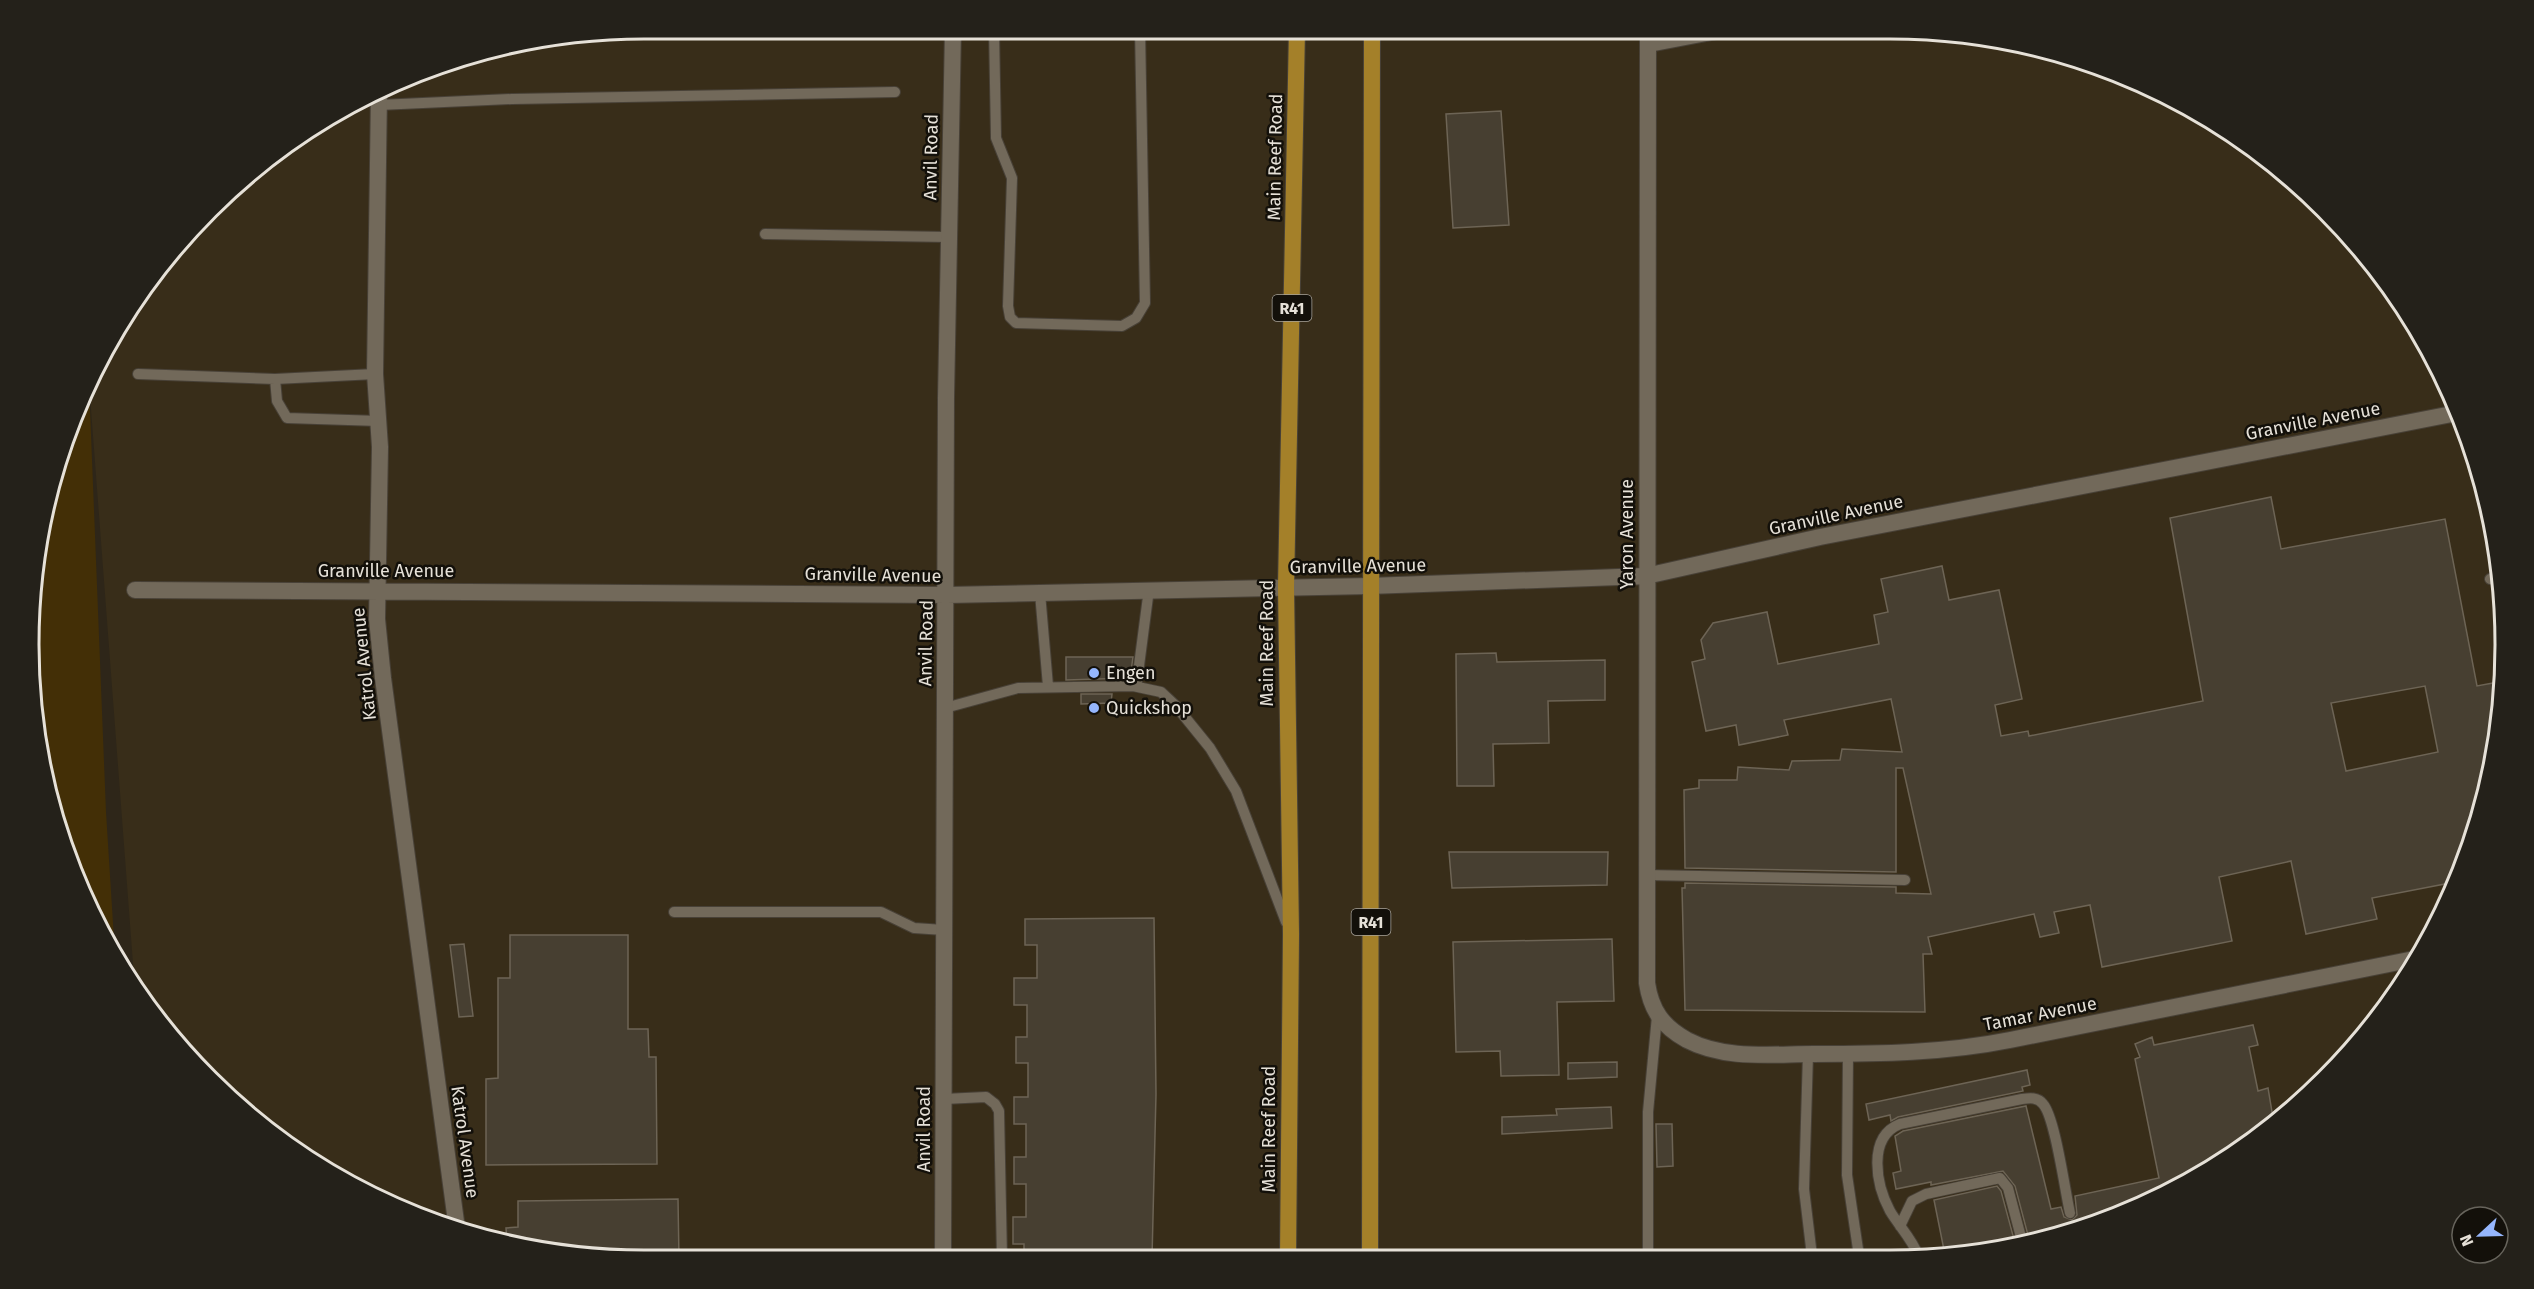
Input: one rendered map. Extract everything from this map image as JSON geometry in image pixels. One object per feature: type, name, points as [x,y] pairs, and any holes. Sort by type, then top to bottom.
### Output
[{"type":"main road","name":"Main Reef Road","points":[[1288,1250],[1291,934],[1286,587],[1298,39]]},
{"type":"main road","name":"R41","points":[[1370,1250],[1369,586],[1372,39]]},
{"type":"street","name":"Anvil Road","points":[[943,1250],[945,708],[953,39]]},
{"type":"street","name":"Yaron Avenue","points":[[1648,39],[1645,875],[1647,983],[1652,1008],[1672,1031]]},
{"type":"street","name":"Katrol Avenue","points":[[379,100],[375,374],[379,421],[377,591],[383,678],[456,1220]]},
{"type":"street","name":"Granville Avenue","points":[[135,590],[947,595],[1369,586],[1646,576],[1820,537],[2450,414]]},
{"type":"street","name":"Tamar Avenue","points":[[1672,1031],[1689,1041],[1731,1053],[1848,1054],[1978,1046],[2406,961]]},
{"type":"lane","points":[[994,39],[996,138],[1012,178],[1008,306],[1011,317],[1016,323],[1122,326],[1136,318],[1145,303],[1140,39]]},
{"type":"lane","points":[[384,98],[512,99],[895,92]]},
{"type":"lane","points":[[765,234],[950,237]]},
{"type":"lane","points":[[138,374],[275,379],[375,374]]},
{"type":"lane","points":[[275,379],[277,401],[287,418],[379,421]]},
{"type":"lane","points":[[1133,686],[1137,681],[1149,589]]},
{"type":"lane","points":[[1040,593],[1048,686]]},
{"type":"lane","points":[[945,708],[1008,690],[1048,686],[1150,687],[1170,699],[1205,741],[1224,770],[1255,835],[1291,934]]},
{"type":"lane","points":[[1645,875],[1905,880]]},
{"type":"lane","points":[[674,912],[881,912],[914,928],[944,930]]},
{"type":"lane","points":[[1648,1250],[1648,1112],[1657,1016]]},
{"type":"lane","points":[[1808,1054],[1804,1189],[1811,1250]]},
{"type":"lane","points":[[1848,1054],[1847,1175],[1858,1250]]},
{"type":"lane","points":[[944,1099],[986,1097],[995,1104],[999,1111],[1002,1250]]},
{"type":"lane","points":[[1915,1249],[1888,1209],[1881,1183],[1879,1143],[1888,1131],[1900,1124],[2030,1098],[2042,1102],[2048,1111],[2070,1213]]},
{"type":"lane","points":[[1900,1226],[1912,1201],[1926,1194],[2000,1178],[2008,1188],[2020,1235]]},
{"type":"shaded area","points":[[644,39],[1889,39],[1969,44],[2046,60],[2121,85],[2192,120],[2258,164],[2318,216],[2345,245],[2393,308],[2433,377],[2463,450],[2483,526],[2490,565],[2495,644],[2490,724],[2483,763],[2463,839],[2449,876],[2433,912],[2393,981],[2345,1044],[2318,1073],[2289,1100],[2226,1148],[2157,1188],[2121,1204],[2084,1218],[2008,1238],[1969,1245],[1889,1250],[644,1250],[565,1245],[526,1238],[450,1218],[377,1188],[308,1148],[245,1100],[216,1073],[164,1013],[133,969],[90,401],[120,342],[164,276],[216,216],[276,164],[308,141],[377,101],[450,71],[526,51],[565,44]]},
{"type":"shaded area","points":[[90,402],[106,812],[114,936],[85,876],[71,839],[51,763],[40,684],[40,605],[44,565],[60,488],[71,450]]},
{"type":"building","points":[[1501,111],[1509,225],[1453,228],[1446,114]]},
{"type":"building","points":[[2271,497],[2281,549],[2445,519],[2477,686],[2494,683],[2490,724],[2474,801],[2463,839],[2446,884],[2372,898],[2377,919],[2306,934],[2291,861],[2219,877],[2232,941],[2102,967],[2090,905],[2054,912],[2059,933],[2040,937],[2034,914],[1928,937],[1932,954],[1923,954],[1925,1012],[1685,1010],[1682,888],[1685,888],[1685,883],[1896,887],[1896,893],[1931,894],[1903,768],[1896,768],[1896,872],[1685,868],[1684,790],[1699,788],[1699,780],[1737,780],[1738,767],[1789,770],[1792,761],[1840,760],[1842,749],[1902,752],[1891,699],[1784,720],[1788,735],[1739,745],[1736,725],[1706,731],[1692,662],[1705,659],[1701,640],[1713,623],[1767,612],[1778,664],[1879,644],[1874,615],[1888,612],[1881,579],[1942,566],[1949,600],[1999,590],[2022,699],[1995,705],[2001,736],[2028,731],[2029,736],[2203,701],[2170,518]],"holes":[[[2425,686],[2438,752],[2346,771],[2331,703]]]},
{"type":"building","points":[[1496,653],[1497,662],[1605,660],[1605,700],[1548,701],[1549,743],[1493,744],[1494,786],[1457,786],[1456,654]]},
{"type":"building","points":[[1066,657],[1133,657],[1130,678],[1066,680]]},
{"type":"building","points":[[1081,694],[1112,694],[1111,703],[1081,704]]},
{"type":"building","points":[[1449,852],[1608,852],[1607,885],[1452,888]]},
{"type":"building","points":[[1154,918],[1156,1094],[1152,1250],[1024,1250],[1024,1244],[1013,1244],[1013,1217],[1026,1217],[1026,1184],[1014,1184],[1014,1157],[1026,1157],[1026,1124],[1014,1124],[1014,1097],[1028,1097],[1028,1063],[1016,1063],[1016,1037],[1027,1037],[1027,1005],[1014,1005],[1014,978],[1037,978],[1037,945],[1025,945],[1025,919]]},
{"type":"building","points":[[510,935],[628,935],[628,1029],[648,1029],[649,1057],[656,1057],[657,1164],[486,1165],[486,1079],[498,1078],[498,978],[510,978]]},
{"type":"building","points":[[1612,939],[1614,1001],[1557,1002],[1559,1075],[1501,1076],[1500,1051],[1456,1052],[1453,942]]},
{"type":"building","points":[[464,944],[473,1016],[459,1017],[450,945]]},
{"type":"building","points":[[2253,1025],[2258,1045],[2249,1047],[2258,1091],[2268,1088],[2272,1114],[2226,1148],[2157,1188],[2084,1218],[2028,1233],[2015,1186],[2003,1171],[1931,1185],[1931,1182],[1896,1189],[1893,1173],[1901,1171],[1895,1136],[1903,1131],[2026,1106],[2051,1209],[2061,1207],[2064,1217],[2072,1220],[2077,1215],[2075,1196],[2159,1178],[2135,1059],[2140,1057],[2135,1044],[2152,1037],[2154,1045]]},
{"type":"building","points":[[1617,1062],[1617,1077],[1568,1079],[1568,1063]]},
{"type":"building","points":[[2027,1070],[2030,1085],[2022,1087],[2023,1091],[1898,1117],[1891,1121],[1890,1115],[1869,1120],[1866,1104]]},
{"type":"building","points":[[1611,1107],[1612,1128],[1502,1134],[1502,1117],[1557,1115],[1556,1109]]},
{"type":"building","points":[[1656,1124],[1672,1124],[1673,1166],[1657,1167]]},
{"type":"building","points":[[1997,1186],[2001,1191],[2013,1237],[1944,1248],[1934,1200]]},
{"type":"building","points":[[678,1199],[679,1250],[605,1249],[565,1245],[506,1233],[506,1228],[518,1227],[518,1201]]},
{"type":"place","name":"Engen","points":[[1094,673]]},
{"type":"place","name":"Quickshop","points":[[1094,708]]}]
